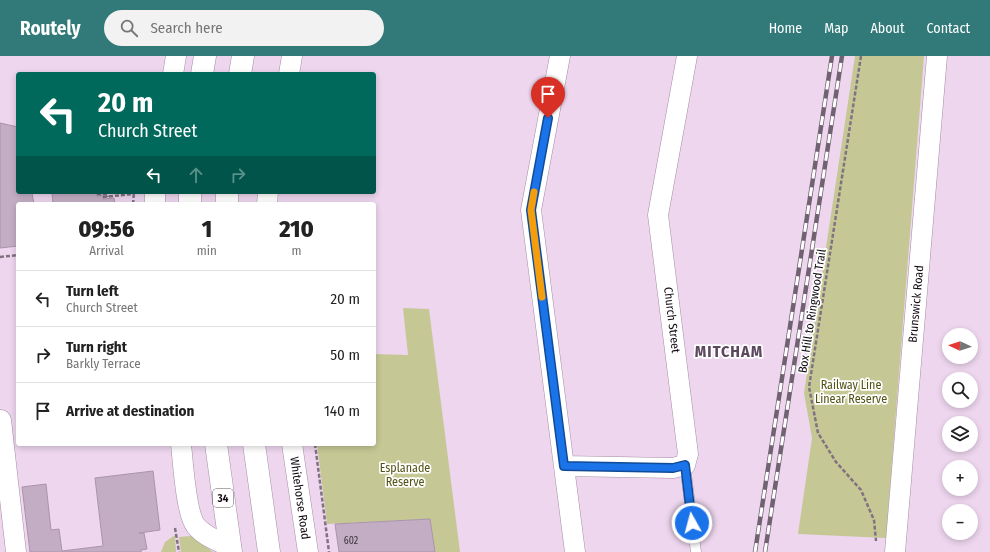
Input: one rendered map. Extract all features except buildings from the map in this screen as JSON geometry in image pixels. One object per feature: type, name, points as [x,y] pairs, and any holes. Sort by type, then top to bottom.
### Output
[{"type":"highway","points":[[202,72],[205,56]]},
{"type":"highway","points":[[240,72],[243,56]]},
{"type":"highway","name":"34","points":[[216,446],[231,550]]},
{"type":"highway","points":[[254,446],[269,552]]},
{"type":"street","points":[[173,72],[176,56]]},
{"type":"street","points":[[289,72],[292,56]]},
{"type":"street","points":[[560,56],[531,210],[575,552]]},
{"type":"street","name":"Church Street","points":[[685,465],[688,454],[688,442],[658,215],[687,56]]},
{"type":"street","name":"Brunswick Road","points":[[895,552],[937,56]]},
{"type":"street","points":[[1,420],[16,552]]},
{"type":"street","points":[[181,446],[188,500],[196,526],[208,536],[231,550]]},
{"type":"street","name":"Whitehorse Road","points":[[292,446],[308,552]]},
{"type":"street","points":[[564,466],[673,468],[685,465]]},
{"type":"lane","points":[[685,465],[696,552]]},
{"type":"path","name":"Box Hill to Ringwood Trail","points":[[861,56],[809,387],[818,433],[836,462],[861,490],[874,520],[877,546]]},
{"type":"path","points":[[97,194],[107,194],[108,197]]},
{"type":"path","points":[[103,197],[127,194]]},
{"type":"path","points":[[0,257],[16,255]]},
{"type":"path","points":[[315,446],[329,552]]},
{"type":"green space","name":"Railway Line Linear Reserve","points":[[855,56],[924,56],[886,538],[798,534],[812,438],[804,393]]},
{"type":"green space","name":"Esplanade Reserve","points":[[403,308],[429,309],[460,552],[435,552],[430,519],[327,524],[317,446],[376,446],[376,354],[408,355]]},
{"type":"green space","points":[[175,535],[176,552],[161,552],[165,542]]},
{"type":"green space","points":[[191,536],[213,552],[181,552],[179,537]]},
{"type":"railway","points":[[755,552],[832,56]]},
{"type":"railway","points":[[765,552],[842,56]]},
{"type":"slow traffic","points":[[534,192],[531,210],[542,297]]},
{"type":"district","name":"MITCHAM","points":[[729,351]]},
{"type":"route","points":[[548,118],[531,210],[564,466],[673,468],[685,465],[692,523]]}]
